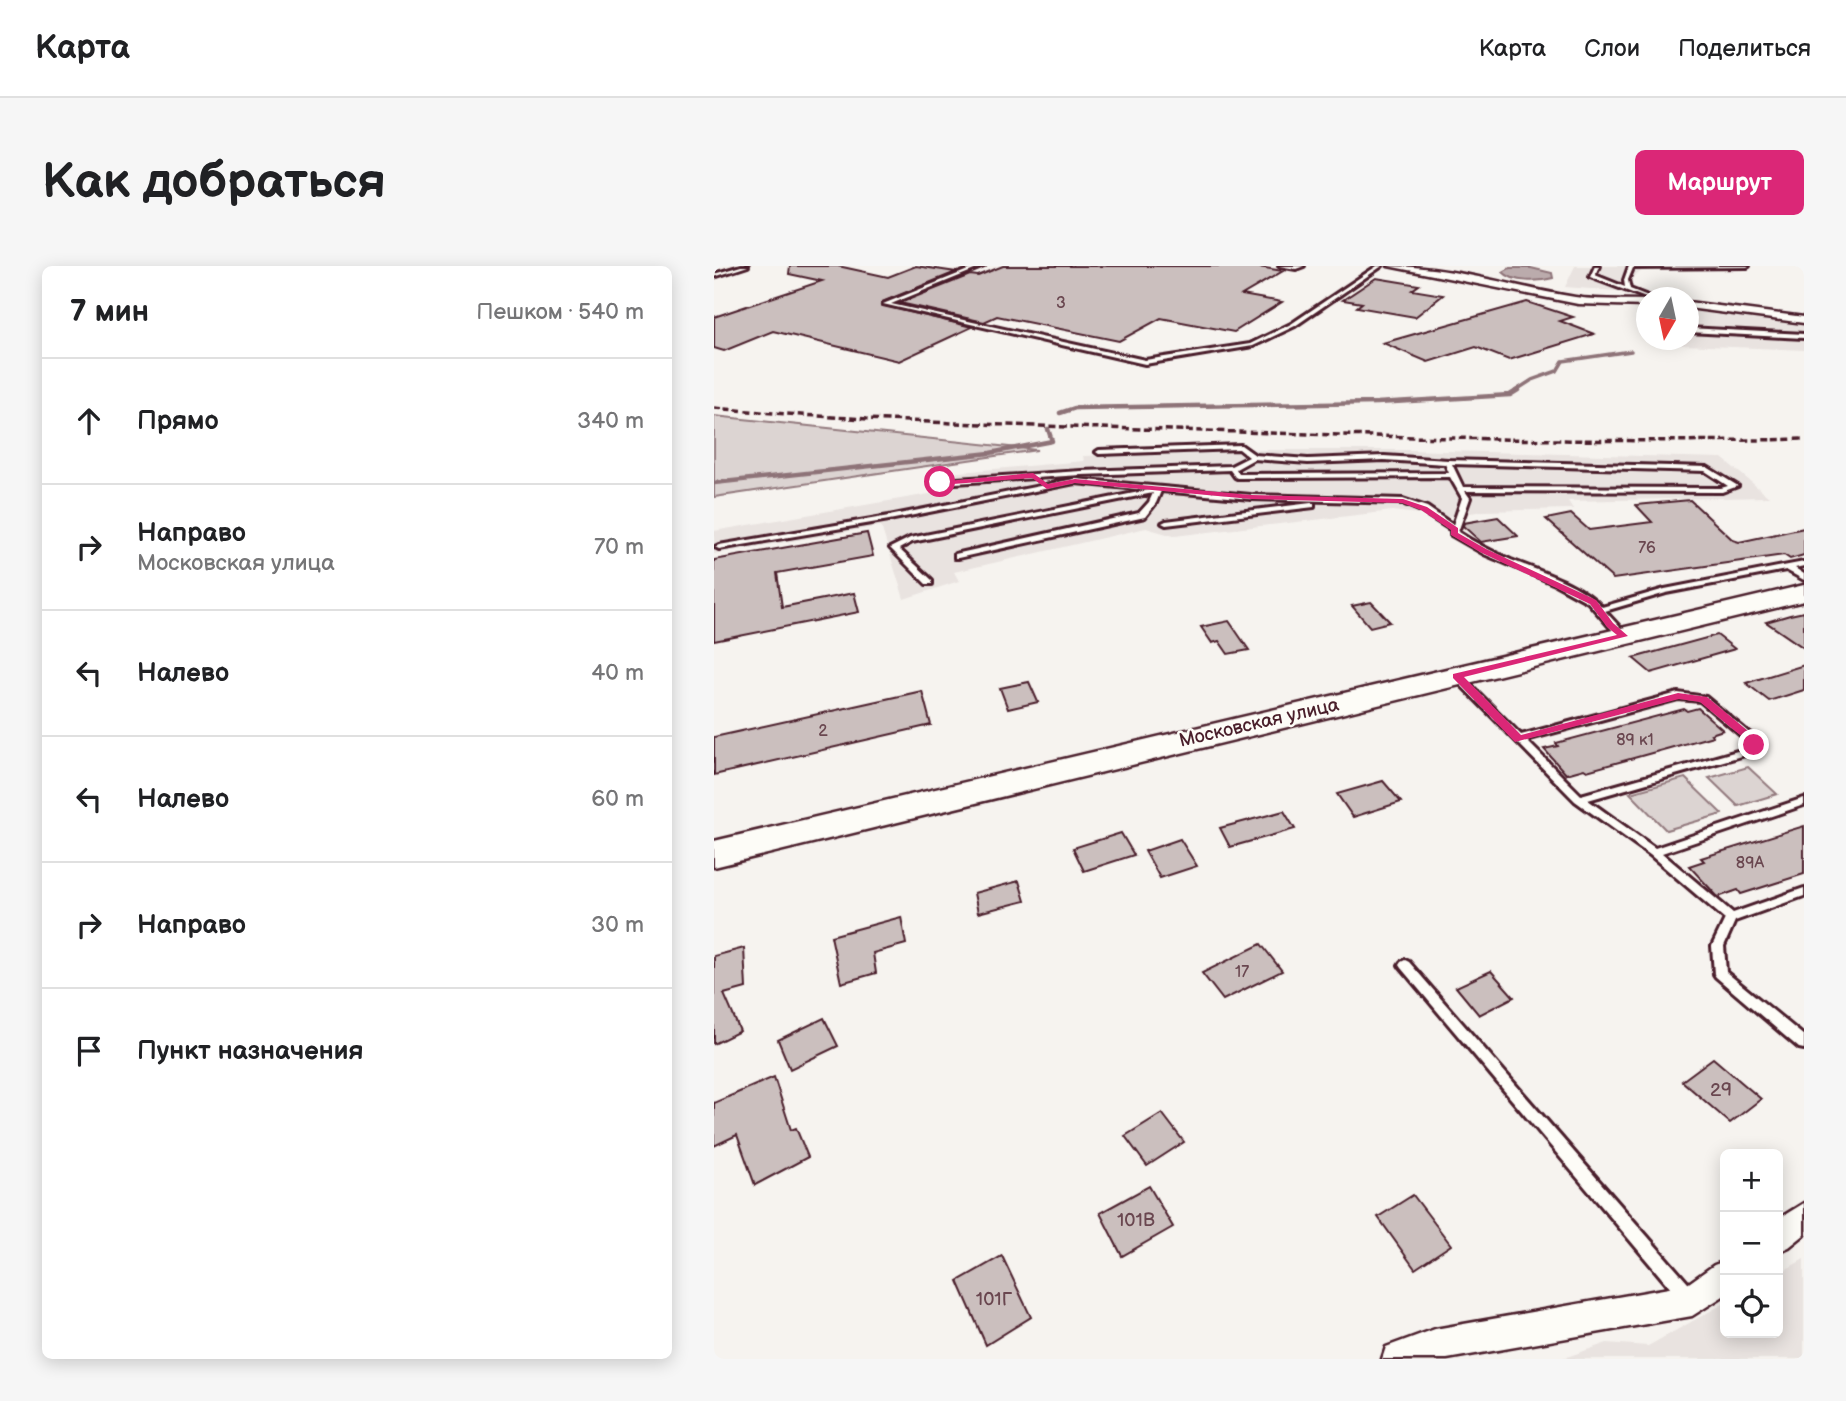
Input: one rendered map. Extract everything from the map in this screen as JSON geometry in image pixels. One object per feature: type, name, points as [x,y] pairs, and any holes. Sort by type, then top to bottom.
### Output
[{"type":"main road","name":"Московская улица","points":[[714,854],[1624,636],[1796,581]]},
{"type":"street","points":[[1393,266],[1488,281],[1578,301],[1636,303]]},
{"type":"street","points":[[1699,305],[1804,320]]},
{"type":"street","points":[[1783,1233],[1804,1217]]},
{"type":"street","points":[[1398,1359],[1435,1345],[1692,1300],[1720,1280]]},
{"type":"lane","points":[[714,276],[746,266]]},
{"type":"lane","points":[[982,266],[886,304],[1145,362],[1251,345],[1293,325],[1380,266]]},
{"type":"lane","points":[[1280,266],[1302,266]]},
{"type":"lane","points":[[1597,266],[1592,276],[1636,291]]},
{"type":"lane","points":[[1628,288],[1626,280],[1631,267],[1747,266]]},
{"type":"lane","points":[[1699,331],[1804,336]]},
{"type":"lane","points":[[1099,452],[1241,447],[1252,457]]},
{"type":"lane","points":[[940,482],[1081,473],[1232,468],[1252,457],[1308,461],[1384,458],[1707,469],[1734,486],[1722,490],[1460,489]]},
{"type":"lane","points":[[1448,462],[1452,475],[1466,498],[1454,533],[1464,541],[1593,602],[1610,625],[1624,636]]},
{"type":"lane","points":[[1232,468],[1237,475],[1452,475]]},
{"type":"lane","points":[[1075,481],[1081,473]]},
{"type":"lane","points":[[1033,476],[1047,486]]},
{"type":"lane","points":[[719,547],[889,518],[1075,481],[1158,490],[1342,501],[1403,501],[1424,509],[1455,529]]},
{"type":"lane","points":[[958,556],[1142,515],[1158,490]]},
{"type":"lane","points":[[929,582],[894,548],[909,540],[1158,490]]},
{"type":"lane","points":[[1166,523],[1342,501]]},
{"type":"lane","points":[[1796,581],[1804,564]]},
{"type":"lane","points":[[1599,610],[1665,591],[1796,581],[1804,578]]},
{"type":"lane","points":[[1457,676],[1579,799],[1654,852],[1731,918]]},
{"type":"lane","points":[[1519,739],[1678,696],[1703,699],[1750,738],[1754,745],[1752,750],[1579,799]]},
{"type":"lane","points":[[1654,852],[1804,801]]},
{"type":"lane","points":[[1804,892],[1731,918],[1718,946],[1720,974],[1804,1044]]},
{"type":"lane","points":[[1405,965],[1692,1300]]},
{"type":"shaded area","points":[[1575,266],[1712,267],[1643,270],[1616,291],[1565,287]]},
{"type":"shaded area","points":[[1510,268],[1531,268],[1552,273],[1553,278],[1520,280],[1503,272]]},
{"type":"shaded area","points":[[1699,312],[1804,323],[1804,350],[1699,346]]},
{"type":"shaded area","points":[[714,416],[1037,450],[714,497]]},
{"type":"shaded area","points":[[1242,450],[1405,450],[1722,458],[1769,497],[1568,501],[1573,509],[1483,511],[1446,517],[1392,511],[1174,536],[1146,528],[954,572],[959,581],[904,599],[881,526],[714,554],[714,531],[935,493],[927,475],[1084,461],[1083,456]]},
{"type":"shaded area","points":[[1748,767],[1777,794],[1738,806],[1709,778]]},
{"type":"shaded area","points":[[1685,778],[1722,814],[1666,830],[1630,793]]},
{"type":"shaded area","points":[[1804,1259],[1804,1359],[1561,1359],[1607,1343],[1648,1346],[1720,1306],[1720,1338],[1783,1338],[1783,1271]]},
{"type":"building","points":[[790,266],[838,266],[888,277],[916,266],[956,272],[882,302],[881,305],[972,327],[899,361],[773,331],[724,351],[714,348],[714,317],[822,281],[789,274]]},
{"type":"building","points":[[1003,266],[1253,266],[1283,271],[1242,295],[1282,302],[1234,332],[1161,318],[1119,341],[997,316],[984,322],[900,303],[970,275],[978,276]]},
{"type":"building","points":[[1376,278],[1419,285],[1412,290],[1443,295],[1415,317],[1357,307],[1362,303],[1343,300]]},
{"type":"building","points":[[1527,302],[1573,317],[1560,321],[1594,334],[1509,360],[1476,347],[1428,362],[1383,343]]},
{"type":"building","points":[[1690,500],[1733,540],[1739,542],[1804,528],[1804,555],[1790,559],[1784,555],[1613,579],[1546,519],[1571,514],[1589,530],[1652,522],[1636,505]]},
{"type":"building","points":[[1498,517],[1518,536],[1481,542],[1463,526],[1464,523]]},
{"type":"building","points":[[867,533],[873,556],[777,573],[782,607],[854,593],[859,612],[714,641],[714,560]]},
{"type":"building","points":[[1371,602],[1390,622],[1370,627],[1352,606]]},
{"type":"building","points":[[1804,612],[1804,648],[1766,622],[1790,615]]},
{"type":"building","points":[[1229,621],[1249,650],[1228,654],[1219,641],[1212,643],[1201,627]]},
{"type":"building","points":[[1717,635],[1735,649],[1651,673],[1633,658]]},
{"type":"building","points":[[1804,665],[1804,690],[1769,701],[1746,683]]},
{"type":"building","points":[[1029,682],[1038,702],[1008,709],[1000,688]]},
{"type":"building","points":[[922,691],[931,725],[714,775],[714,737]]},
{"type":"building","points":[[1698,708],[1723,730],[1711,734],[1713,736],[1587,771],[1584,769],[1566,774],[1544,749],[1558,746],[1556,743],[1684,709],[1687,711]]},
{"type":"building","points":[[1383,781],[1401,802],[1353,817],[1337,794]]},
{"type":"building","points":[[1284,811],[1295,829],[1230,847],[1220,828]]},
{"type":"building","points":[[1804,826],[1804,874],[1741,894],[1738,890],[1718,897],[1689,866],[1704,861],[1701,858]]},
{"type":"building","points":[[1121,833],[1134,855],[1084,871],[1073,848]]},
{"type":"building","points":[[1180,839],[1197,866],[1160,878],[1145,851]]},
{"type":"building","points":[[1019,881],[1025,901],[978,913],[974,893]]},
{"type":"building","points":[[901,917],[906,944],[873,953],[876,973],[841,983],[831,936]]},
{"type":"building","points":[[1261,944],[1282,971],[1223,1000],[1202,973]]},
{"type":"building","points":[[744,948],[746,988],[724,994],[740,1031],[714,1044],[714,956]]},
{"type":"building","points":[[1491,971],[1514,997],[1479,1015],[1456,987]]},
{"type":"building","points":[[824,1018],[838,1046],[790,1069],[778,1040]]},
{"type":"building","points":[[1713,1058],[1761,1099],[1730,1123],[1682,1081]]},
{"type":"building","points":[[774,1077],[791,1130],[796,1128],[808,1157],[755,1185],[737,1135],[714,1146],[714,1103]]},
{"type":"building","points":[[1162,1113],[1184,1142],[1147,1166],[1125,1136]]},
{"type":"building","points":[[1149,1186],[1173,1227],[1122,1256],[1100,1213]]},
{"type":"building","points":[[1413,1195],[1451,1245],[1415,1269],[1378,1217]]},
{"type":"building","points":[[1002,1256],[1031,1317],[986,1345],[958,1281]]},
{"type":"waterway","points":[[1515,391],[1532,380],[1557,371],[1563,361],[1631,351]]},
{"type":"waterway","points":[[1060,413],[1075,408],[1377,403],[1510,395],[1518,390]]},
{"type":"waterway","points":[[714,483],[990,453],[1052,441],[1048,429]]},
{"type":"railway","points":[[714,408],[960,423],[1356,435],[1580,440],[1804,439]]},
{"type":"route","points":[[940,482],[1033,476],[1047,486],[1075,481],[1251,497],[1403,501],[1424,509],[1455,529],[1454,533],[1464,541],[1593,602],[1610,625],[1624,636],[1457,676],[1519,739],[1678,696],[1692,696],[1703,699],[1750,738],[1754,745]]}]
